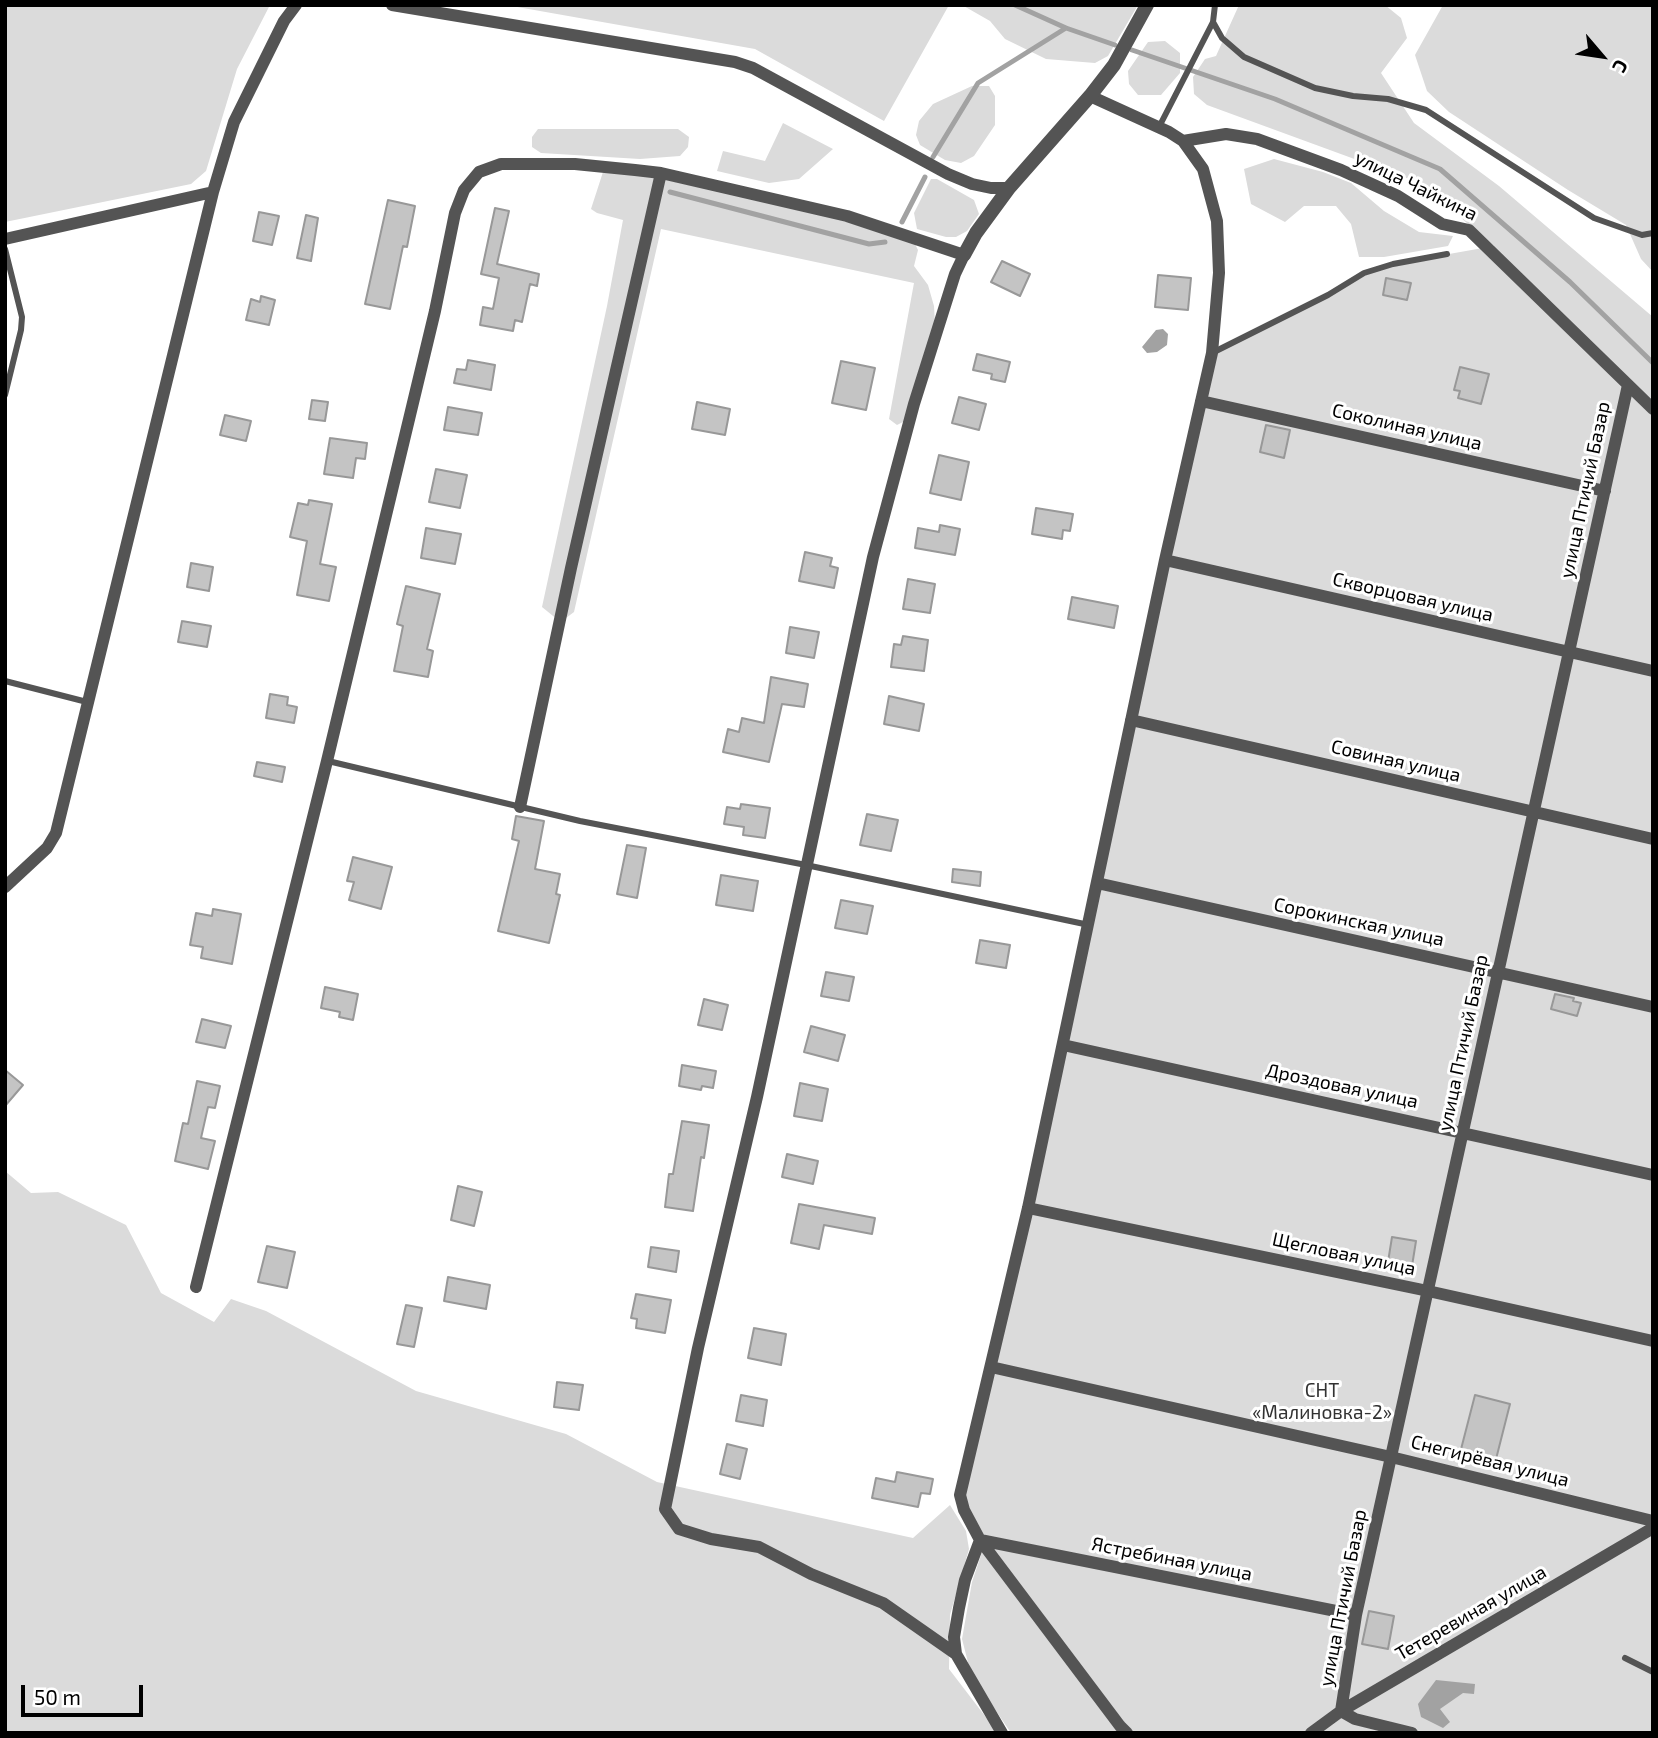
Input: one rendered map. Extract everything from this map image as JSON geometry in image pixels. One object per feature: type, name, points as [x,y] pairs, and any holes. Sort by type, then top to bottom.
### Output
[{"type":"street","points":[[5,887],[47,848],[56,833],[213,192],[234,122],[284,21],[296,5]]},
{"type":"street","points":[[392,5],[735,62],[753,68],[948,174],[972,184],[1009,188]]},
{"type":"street","points":[[956,1654],[883,1604],[811,1574],[759,1547],[711,1539],[679,1529],[664,1508],[698,1348],[757,1097],[873,557],[915,404],[955,274],[976,233],[1009,188],[1114,65],[1147,5]]},
{"type":"street","points":[[1090,96],[1159,127],[1183,141],[1203,169],[1217,221],[1219,273],[1212,353],[1165,560],[1028,1208],[960,1495],[964,1510],[981,1540],[1120,1726],[1128,1733]]},
{"type":"street","name":"улица Чайкина","points":[[1183,141],[1226,134],[1257,139],[1341,170],[1398,196],[1442,224],[1469,230],[1653,409]]},
{"type":"street","points":[[196,1287],[327,761],[435,311],[455,213],[464,190],[479,172],[501,164],[575,164],[661,173],[847,216],[964,255]]},
{"type":"street","points":[[520,807],[574,554],[661,173]]},
{"type":"street","points":[[5,239],[213,192]]},
{"type":"street","name":"улица Птичий Базар","points":[[1341,1711],[1356,1615],[1628,385]]},
{"type":"street","name":"Соколиная улица","points":[[1201,401],[1605,491]]},
{"type":"street","name":"Скворцовая улица","points":[[1165,560],[1653,671]]},
{"type":"street","name":"Совиная улица","points":[[1131,720],[1653,839]]},
{"type":"street","name":"Сорокинская улица","points":[[1097,884],[1653,1007]]},
{"type":"street","name":"Дроздовая улица","points":[[1063,1045],[1653,1175]]},
{"type":"street","name":"Щегловая улица","points":[[1028,1208],[1653,1341]]},
{"type":"street","name":"Снегирёвая улица","points":[[991,1367],[1391,1457],[1653,1521]]},
{"type":"street","name":"Тетеревиная улица","points":[[1311,1733],[1341,1711],[1653,1528]]},
{"type":"street","points":[[981,1540],[965,1580],[954,1637],[956,1654],[1002,1733]]},
{"type":"street","name":"Ястребиная улица","points":[[981,1540],[1356,1615]]},
{"type":"street","points":[[1341,1711],[1355,1719],[1412,1733]]},
{"type":"lane","points":[[1159,127],[1213,22],[1215,5]]},
{"type":"lane","points":[[1213,22],[1222,38],[1244,57],[1315,88],[1353,96],[1388,99],[1426,110],[1594,218],[1642,235],[1653,233]]},
{"type":"lane","points":[[5,249],[22,317],[22,330],[5,395]]},
{"type":"lane","points":[[1212,353],[1328,295],[1364,272],[1447,254]]},
{"type":"lane","points":[[5,681],[87,702]]},
{"type":"lane","points":[[327,761],[580,821],[806,865],[1088,925]]},
{"type":"lane","points":[[1625,1658],[1653,1672]]},
{"type":"green space","points":[[5,5],[270,5],[237,69],[206,171],[191,184],[5,222]]},
{"type":"green space","points":[[506,5],[949,5],[884,121],[755,49]]},
{"type":"green space","points":[[962,5],[1138,5],[1108,56],[1095,63],[1046,59],[1005,39],[990,21]]},
{"type":"green space","name":"СНТ «Малиновка-2»","points":[[1239,5],[1385,5],[1401,18],[1407,38],[1381,73],[1414,123],[1499,186],[1653,317],[1653,1733],[1127,1733],[980,1540],[960,1495],[1212,353],[1328,295],[1364,273],[1393,264],[1494,246],[1427,189],[1409,179],[1207,105],[1194,94],[1193,77],[1205,59],[1216,56]]},
{"type":"green space","points":[[1443,5],[1653,5],[1653,272],[1641,259],[1626,225],[1449,112],[1427,91],[1415,55]]},
{"type":"green space","points":[[1165,41],[1180,53],[1180,73],[1161,95],[1138,95],[1129,84],[1128,71],[1148,42]]},
{"type":"green space","points":[[972,86],[989,86],[995,96],[995,125],[974,156],[961,163],[945,160],[920,145],[916,135],[919,121],[933,104]]},
{"type":"green space","points":[[783,123],[833,149],[799,179],[769,183],[717,171],[723,151],[765,161]]},
{"type":"green space","points":[[538,129],[678,129],[689,137],[688,147],[680,156],[640,159],[541,153],[532,147],[532,137]]},
{"type":"green space","points":[[1274,159],[1323,172],[1351,183],[1384,211],[1419,232],[1453,236],[1448,246],[1384,257],[1359,257],[1351,224],[1336,206],[1304,206],[1285,222],[1251,204],[1244,169]]},
{"type":"green space","points":[[603,172],[649,176],[846,220],[915,244],[918,250],[914,266],[928,285],[934,306],[935,324],[905,421],[897,425],[889,419],[914,283],[661,229],[574,612],[558,620],[542,607],[623,220],[591,209]]},
{"type":"green space","points":[[931,179],[937,179],[974,200],[979,214],[967,231],[956,237],[946,237],[917,229],[914,213]]},
{"type":"green space","points":[[5,1171],[31,1193],[58,1192],[126,1225],[161,1293],[214,1322],[231,1299],[266,1311],[416,1391],[566,1434],[657,1482],[913,1538],[950,1505],[966,1531],[969,1549],[950,1615],[949,1669],[998,1733],[5,1733]]},
{"type":"green space","points":[[983,1549],[1120,1733],[1011,1733],[971,1674],[962,1639],[972,1582]]},
{"type":"shaded area","points":[[1163,329],[1168,334],[1167,345],[1157,352],[1147,353],[1142,347],[1156,330]]},
{"type":"shaded area","points":[[1436,1680],[1475,1684],[1474,1694],[1463,1693],[1440,1709],[1450,1722],[1443,1728],[1421,1717],[1418,1704]]},
{"type":"building","points":[[388,200],[415,206],[407,247],[403,246],[390,309],[365,304]]},
{"type":"building","points":[[495,208],[509,211],[497,264],[539,274],[537,286],[530,284],[522,322],[515,320],[513,331],[480,325],[483,307],[493,309],[499,278],[481,274]]},
{"type":"building","points":[[259,212],[279,216],[272,245],[253,241]]},
{"type":"building","points":[[306,215],[318,218],[311,261],[297,258]]},
{"type":"building","points":[[1002,261],[1030,274],[1020,296],[991,282]]},
{"type":"building","points":[[1158,275],[1191,278],[1188,310],[1155,307]]},
{"type":"building","points":[[1386,278],[1411,283],[1407,300],[1383,295]]},
{"type":"building","points":[[261,296],[275,300],[269,325],[246,320],[251,299],[260,302]]},
{"type":"building","points":[[977,354],[1010,362],[1005,382],[991,379],[992,374],[973,370]]},
{"type":"building","points":[[468,360],[495,365],[491,390],[454,383],[457,369],[466,370]]},
{"type":"building","points":[[841,361],[875,368],[866,410],[832,403]]},
{"type":"building","points":[[1460,367],[1489,374],[1481,404],[1458,398],[1460,391],[1454,390]]},
{"type":"building","points":[[959,397],[986,404],[979,430],[952,423]]},
{"type":"building","points":[[312,400],[328,402],[325,421],[309,419]]},
{"type":"building","points":[[697,402],[730,409],[725,435],[692,429]]},
{"type":"building","points":[[448,407],[482,413],[478,435],[444,430]]},
{"type":"building","points":[[225,415],[251,421],[246,441],[220,435]]},
{"type":"building","points":[[1266,425],[1290,430],[1284,458],[1260,452]]},
{"type":"building","points":[[330,438],[367,443],[365,459],[356,458],[353,478],[324,474]]},
{"type":"building","points":[[939,455],[969,462],[961,500],[930,493]]},
{"type":"building","points":[[436,469],[467,475],[460,508],[429,502]]},
{"type":"building","points":[[309,500],[332,504],[320,564],[336,567],[329,601],[297,595],[307,541],[290,537],[298,503],[308,505]]},
{"type":"building","points":[[1036,508],[1073,514],[1070,531],[1063,530],[1062,539],[1032,534]]},
{"type":"building","points":[[940,525],[960,529],[955,555],[915,548],[918,528],[939,532]]},
{"type":"building","points":[[426,528],[461,534],[455,564],[421,558]]},
{"type":"building","points":[[805,552],[832,558],[830,566],[838,568],[834,588],[799,581]]},
{"type":"building","points":[[191,563],[213,567],[209,591],[187,587]]},
{"type":"building","points":[[908,579],[935,584],[930,613],[903,609]]},
{"type":"building","points":[[406,586],[440,594],[427,649],[433,651],[428,677],[394,671],[403,626],[397,624]]},
{"type":"building","points":[[1072,597],[1118,606],[1114,628],[1068,619]]},
{"type":"building","points":[[182,621],[211,626],[207,647],[178,642]]},
{"type":"building","points":[[790,627],[819,632],[814,658],[786,653]]},
{"type":"building","points":[[903,636],[928,640],[924,671],[891,667],[894,644],[901,645]]},
{"type":"building","points":[[771,677],[808,684],[804,707],[782,704],[769,762],[723,752],[728,729],[739,732],[742,718],[764,723]]},
{"type":"building","points":[[270,694],[288,697],[287,705],[297,707],[294,723],[266,718]]},
{"type":"building","points":[[889,696],[924,704],[919,731],[884,724]]},
{"type":"building","points":[[257,762],[285,767],[282,782],[254,776]]},
{"type":"building","points":[[741,804],[770,808],[765,838],[743,835],[744,827],[724,824],[727,807],[740,809]]},
{"type":"building","points":[[867,814],[898,820],[891,851],[860,845]]},
{"type":"building","points":[[516,816],[544,821],[535,869],[560,874],[556,894],[560,895],[549,943],[498,931],[519,841],[512,839]]},
{"type":"building","points":[[627,845],[646,848],[637,898],[617,894]]},
{"type":"building","points":[[353,857],[392,867],[381,909],[349,900],[354,882],[347,881]]},
{"type":"building","points":[[953,869],[981,872],[980,886],[952,882]]},
{"type":"building","points":[[721,875],[758,881],[753,911],[716,905]]},
{"type":"building","points":[[841,900],[873,906],[867,934],[835,928]]},
{"type":"building","points":[[213,909],[241,914],[232,964],[201,958],[203,947],[190,945],[196,913],[212,916]]},
{"type":"building","points":[[980,940],[1010,945],[1006,968],[976,963]]},
{"type":"building","points":[[826,972],[854,977],[849,1001],[821,996]]},
{"type":"building","points":[[325,987],[358,994],[353,1020],[339,1017],[340,1012],[321,1008]]},
{"type":"building","points":[[1555,994],[1574,998],[1573,1001],[1581,1003],[1577,1016],[1551,1009]]},
{"type":"building","points":[[704,999],[728,1005],[722,1030],[698,1025]]},
{"type":"building","points":[[202,1019],[231,1026],[225,1048],[196,1042]]},
{"type":"building","points":[[811,1026],[845,1035],[838,1061],[804,1052]]},
{"type":"building","points":[[682,1065],[716,1071],[713,1088],[702,1086],[701,1090],[679,1086]]},
{"type":"building","points":[[5,1070],[23,1085],[5,1106]]},
{"type":"building","points":[[197,1081],[220,1086],[215,1108],[208,1107],[201,1138],[215,1141],[208,1169],[175,1161],[183,1123],[188,1124]]},
{"type":"building","points":[[800,1083],[828,1089],[822,1121],[794,1116]]},
{"type":"building","points":[[682,1121],[709,1125],[693,1211],[665,1207],[669,1174],[673,1174]]},
{"type":"building","points":[[787,1154],[818,1161],[813,1184],[782,1177]]},
{"type":"building","points":[[458,1186],[482,1192],[474,1226],[451,1220]]},
{"type":"building","points":[[799,1204],[875,1218],[872,1234],[824,1225],[819,1249],[791,1243]]},
{"type":"building","points":[[1392,1237],[1416,1241],[1412,1266],[1388,1262]]},
{"type":"building","points":[[267,1246],[295,1252],[287,1288],[258,1282]]},
{"type":"building","points":[[651,1247],[679,1251],[676,1272],[648,1267]]},
{"type":"building","points":[[448,1277],[490,1285],[486,1309],[444,1301]]},
{"type":"building","points":[[636,1294],[671,1300],[665,1333],[636,1328],[637,1319],[631,1318]]},
{"type":"building","points":[[406,1305],[422,1308],[414,1347],[397,1344]]},
{"type":"building","points":[[754,1328],[786,1334],[781,1365],[748,1358]]},
{"type":"building","points":[[557,1382],[583,1385],[579,1410],[554,1407]]},
{"type":"building","points":[[741,1395],[767,1400],[763,1426],[736,1421]]},
{"type":"building","points":[[1475,1395],[1510,1404],[1494,1467],[1459,1457]]},
{"type":"building","points":[[727,1444],[747,1449],[740,1479],[720,1474]]},
{"type":"building","points":[[897,1472],[933,1479],[930,1494],[921,1493],[918,1507],[872,1498],[876,1478],[895,1482]]},
{"type":"building","points":[[1369,1611],[1394,1616],[1388,1649],[1362,1644]]},
{"type":"waterway","points":[[1015,5],[1066,28]]},
{"type":"waterway","points":[[933,157],[978,83],[1066,28],[1115,45]]},
{"type":"waterway","points":[[1132,50],[1275,99],[1440,169],[1570,282],[1653,363]]},
{"type":"waterway","points":[[902,222],[925,177]]},
{"type":"waterway","points":[[670,192],[869,244],[885,242]]}]
